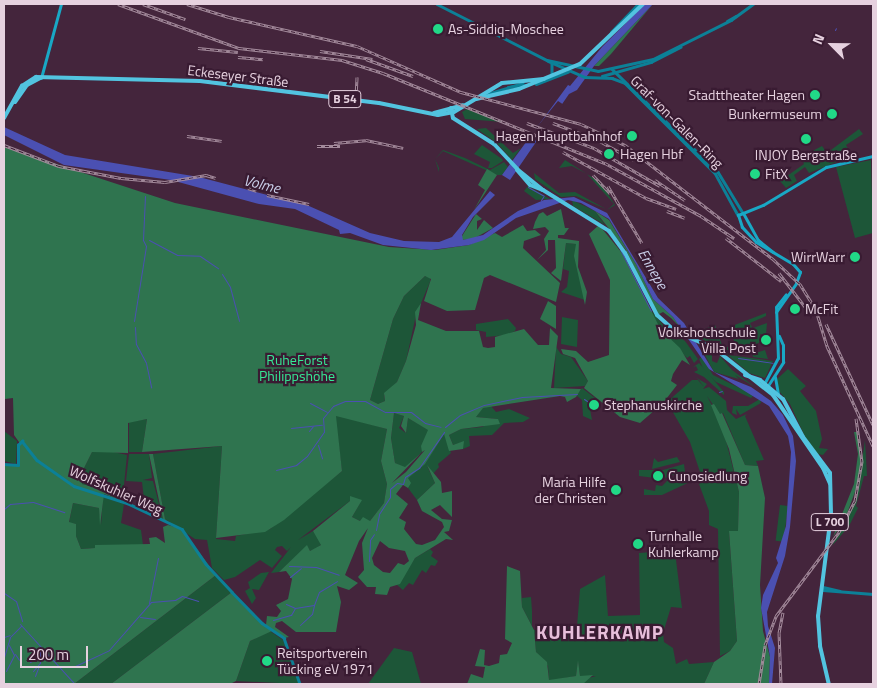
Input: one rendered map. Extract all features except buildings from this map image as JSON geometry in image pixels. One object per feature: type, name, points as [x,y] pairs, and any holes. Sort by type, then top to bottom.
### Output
[{"type":"main road","points":[[4,118],[27,85],[41,78],[61,4]]},
{"type":"main road","name":"B 54","points":[[476,100],[544,79],[586,60],[643,4]]},
{"type":"main road","name":"Eckeseyer Straße","points":[[41,78],[200,81],[379,103],[443,115],[476,100]]},
{"type":"main road","name":"B 54","points":[[476,100],[502,84],[544,79]]},
{"type":"main road","points":[[455,109],[458,120]]},
{"type":"main road","points":[[455,109],[458,120]]},
{"type":"main road","name":"Eckeseyer Straße","points":[[431,113],[455,109]]},
{"type":"main road","points":[[443,115],[458,120]]},
{"type":"main road","name":"L 700","points":[[458,120],[472,132],[494,144],[517,169],[543,190],[597,222],[614,236],[653,309],[679,333],[715,348],[745,375],[778,394],[788,406],[803,437],[820,461]]},
{"type":"main road","points":[[738,215],[762,205],[826,167],[873,156]]},
{"type":"main road","name":"L 700","points":[[743,213],[758,240],[773,252]]},
{"type":"main road","name":"L 700","points":[[738,215],[750,236],[800,272],[791,290],[776,312],[778,336],[784,359],[776,376],[765,386]]},
{"type":"main road","name":"L 700","points":[[765,386],[775,366],[781,346]]},
{"type":"main road","name":"L 700","points":[[776,376],[778,394]]},
{"type":"main road","name":"L 700","points":[[765,386],[783,408],[801,441],[830,473],[831,515],[818,631],[829,684]]},
{"type":"street","points":[[437,4],[570,72],[618,80]]},
{"type":"street","points":[[578,74],[582,62],[638,4]]},
{"type":"street","points":[[601,77],[653,59],[681,46],[736,16],[753,4]]},
{"type":"street","points":[[546,60],[590,71],[617,70]]},
{"type":"street","points":[[572,67],[582,62]]},
{"type":"street","points":[[551,63],[552,74]]},
{"type":"street","name":"Eckeseyer Straße","points":[[526,84],[572,67]]},
{"type":"street","name":"Graf-von-Galen-Ring","points":[[617,70],[618,80],[712,170],[737,209]]},
{"type":"street","name":"Graf-von-Galen-Ring","points":[[617,70],[728,184],[743,213]]},
{"type":"street","name":"Eckeseyer Straße","points":[[476,100],[507,87],[570,72]]},
{"type":"street","name":"L 700","points":[[737,209],[743,213]]},
{"type":"street","name":"L 700","points":[[737,209],[738,215]]},
{"type":"street","name":"Wolfskuhler Weg","points":[[4,464],[18,465],[18,446],[22,441],[37,460],[74,486],[127,503],[182,529],[206,564],[249,610],[284,638],[300,684]]},
{"type":"street","points":[[823,589],[873,594]]},
{"type":"green space","points":[[653,4],[611,54],[599,66],[594,66]]},
{"type":"green space","points":[[467,109],[503,122],[465,119],[462,112]]},
{"type":"green space","points":[[486,128],[513,153],[521,148],[512,160],[497,143],[477,129]]},
{"type":"green space","points":[[859,129],[863,134],[846,145],[850,152],[844,159],[809,173],[805,167],[794,175],[797,181],[786,188],[780,181],[804,164],[801,157],[822,146],[827,153]]},
{"type":"green space","points":[[482,145],[503,161],[492,168],[488,168],[490,162],[474,154]]},
{"type":"green space","name":"RuheForst Philippshöhe","points":[[4,147],[175,203],[389,247],[435,250],[469,245],[495,233],[502,237],[523,225],[527,231],[535,230],[541,235],[524,241],[523,248],[560,283],[556,302],[490,275],[484,278],[475,310],[447,311],[424,301],[431,279],[425,276],[404,296],[393,319],[370,400],[378,404],[385,401],[384,393],[397,382],[406,361],[416,325],[415,312],[421,303],[418,320],[446,331],[479,331],[483,347],[488,348],[495,347],[495,337],[524,329],[538,345],[549,345],[550,328],[558,336],[551,388],[581,389],[576,397],[567,402],[565,397],[560,396],[483,408],[476,417],[498,419],[500,424],[461,429],[449,435],[453,445],[464,441],[463,449],[449,451],[444,434],[425,464],[408,478],[411,483],[408,488],[403,485],[396,494],[408,504],[399,518],[406,522],[404,529],[416,544],[422,545],[435,540],[444,527],[442,522],[422,511],[417,500],[435,483],[427,465],[441,482],[442,493],[452,491],[452,517],[440,505],[431,510],[442,519],[452,520],[449,531],[444,532],[453,540],[446,539],[415,558],[400,584],[390,587],[387,595],[375,594],[376,587],[367,587],[358,577],[364,570],[362,543],[368,528],[359,541],[345,575],[358,583],[349,590],[337,586],[341,602],[336,632],[296,632],[282,621],[276,623],[275,627],[289,637],[284,638],[274,630],[250,641],[236,681],[230,684],[111,684],[232,592],[262,623],[266,625],[267,616],[277,617],[281,611],[276,605],[288,599],[292,579],[286,571],[279,572],[307,545],[310,551],[321,545],[313,531],[350,501],[350,496],[362,500],[352,517],[360,521],[363,517],[370,521],[384,503],[387,484],[381,461],[387,429],[336,416],[342,471],[284,520],[265,532],[216,538],[222,446],[142,452],[147,419],[128,423],[128,453],[92,452],[81,474],[82,484],[123,495],[120,500],[104,494],[100,526],[99,508],[73,503],[69,522],[76,524],[76,536],[81,549],[95,548],[95,545],[150,544],[149,538],[156,537],[165,543],[163,527],[168,525],[182,529],[216,575],[74,684],[4,684],[4,464],[18,465],[19,442],[14,435],[13,398],[5,399]],"holes":[[[394,413],[404,416],[401,426],[406,433],[408,418],[428,430],[421,446],[422,452],[425,450],[406,472],[392,483],[421,453],[405,467],[395,463],[391,438]],[[380,541],[389,548],[405,551],[409,561],[404,565],[398,563],[390,573],[383,572],[374,565],[372,558]]]},
{"type":"green space","points":[[443,150],[490,170],[504,162],[508,167],[502,175],[497,175],[443,151],[435,159]]},
{"type":"green space","points":[[565,160],[586,174],[572,166],[559,168]]},
{"type":"green space","points":[[871,160],[873,233],[855,238],[836,167]]},
{"type":"green space","points":[[487,169],[497,175],[474,210],[485,190],[478,185]]},
{"type":"green space","points":[[534,173],[559,193],[575,192],[606,209],[576,196],[561,197],[535,179]]},
{"type":"green space","points":[[587,174],[601,183],[615,205],[607,210],[614,204]]},
{"type":"green space","points":[[528,186],[550,199],[536,200],[524,191]]},
{"type":"green space","points":[[572,200],[595,211],[605,225],[573,206]]},
{"type":"green space","points":[[561,209],[565,228],[569,228],[564,235],[558,235],[558,238],[579,241],[578,267],[587,292],[585,305],[574,256],[576,244],[566,243],[561,281],[551,273],[556,268],[555,240],[548,240],[548,250],[537,260],[546,250],[544,239],[549,231],[545,227],[533,229],[535,222],[539,214],[543,212],[547,216]]},
{"type":"green space","points":[[595,211],[609,220],[636,264],[653,299],[673,317],[682,329],[663,312],[659,314],[654,308],[626,250]]},
{"type":"green space","points":[[476,214],[482,219],[477,221],[477,230],[484,220],[493,228],[473,239],[462,240],[462,236]]},
{"type":"green space","points":[[599,225],[622,253],[661,330],[680,348],[690,365],[682,360],[671,381],[677,385],[663,403],[640,423],[620,417],[584,388],[588,381],[575,358],[563,354],[561,349],[576,351],[588,362],[609,355],[610,280],[589,234]]},
{"type":"green space","points":[[566,243],[576,244],[577,267],[585,300],[561,292],[567,287],[569,271],[563,269]]},
{"type":"green space","points":[[425,276],[430,277],[430,282],[416,315],[406,361],[397,382],[384,395],[385,401],[378,404],[370,400],[393,319],[404,296]]},
{"type":"green space","points":[[548,301],[556,306],[556,329],[540,319]]},
{"type":"green space","points":[[646,304],[664,326],[685,341],[698,359],[694,363],[690,356],[687,358],[661,330]]},
{"type":"green space","points":[[766,313],[766,316],[750,323],[752,327],[768,321],[732,335],[735,331],[732,326]]},
{"type":"green space","points":[[562,317],[578,320],[577,347],[561,344]]},
{"type":"green space","points":[[508,319],[516,328],[515,331],[507,335],[486,337],[486,332],[476,330],[476,324]]},
{"type":"green space","points":[[767,323],[766,334],[760,334],[760,342],[752,347],[756,353],[765,350],[768,359],[753,357],[752,353],[740,349],[738,351],[732,336]]},
{"type":"green space","points":[[715,325],[723,348],[731,346],[732,352],[724,349],[729,355],[773,361],[765,378],[749,373],[718,347],[692,334]]},
{"type":"green space","points":[[699,344],[712,350],[712,361],[717,363],[720,356],[732,370],[755,387],[735,375],[739,379],[714,372]]},
{"type":"green space","points":[[556,347],[561,354],[571,357],[588,381],[585,386],[554,388]]},
{"type":"green space","points":[[702,357],[713,375],[754,395],[751,398],[716,382],[704,371],[699,359]]},
{"type":"green space","points":[[699,363],[724,392],[724,395],[704,377],[694,372],[698,370],[696,366],[692,368]]},
{"type":"green space","points":[[788,369],[806,386],[800,391],[816,411],[822,439],[819,448],[828,449],[823,455],[818,454],[806,439],[790,404],[778,390],[777,379]]},
{"type":"green space","points":[[695,377],[707,384],[703,389],[709,387],[726,401],[727,410],[736,419],[747,414],[745,416],[764,460],[756,461],[758,466],[745,465],[723,413],[720,415],[707,396],[722,425],[739,492],[738,531],[729,532],[737,641],[730,651],[720,656],[718,529],[709,525],[709,511],[699,484],[703,481],[690,442],[667,402],[692,380],[698,380],[704,387],[699,380]]},
{"type":"green space","points":[[582,388],[595,398],[589,404],[592,420],[583,416],[582,400],[576,395]]},
{"type":"green space","points":[[760,399],[761,403],[740,415],[736,409],[737,415],[732,413],[733,406],[748,406]]},
{"type":"green space","points":[[714,404],[720,414],[722,413],[745,465],[758,466],[765,498],[760,585],[763,631],[770,657],[769,684],[704,684],[714,662],[730,651],[737,641],[729,531],[738,531],[739,492],[729,449],[711,405]]},
{"type":"green space","points":[[491,406],[496,412],[509,409],[530,418],[523,422],[504,423],[492,435],[469,436],[470,446],[463,449],[463,442],[453,445],[449,435],[461,429],[482,427],[498,419],[476,417],[482,408]]},
{"type":"green space","points":[[394,413],[404,416],[399,428],[406,433],[408,418],[429,430],[422,452],[405,468],[395,463],[391,438]]},
{"type":"green space","points":[[338,415],[387,429],[381,461],[387,484],[384,503],[370,521],[360,521],[352,517],[360,503],[350,501],[298,540],[313,531],[322,544],[310,551],[307,546],[279,572],[271,573],[291,547],[287,551],[282,546],[277,547],[275,550],[282,556],[272,568],[260,560],[235,577],[224,580],[212,568],[207,540],[195,539],[165,519],[153,454],[222,446],[216,539],[235,541],[236,536],[270,529],[342,471],[335,416]]},
{"type":"green space","points":[[147,419],[142,452],[129,452],[129,422]]},
{"type":"green space","points":[[4,431],[17,441],[16,464],[4,461]]},
{"type":"green space","points":[[854,432],[857,432],[861,453],[859,481],[845,519],[833,537],[854,484],[858,454]]},
{"type":"green space","points":[[444,433],[451,453],[438,464],[439,467],[433,474],[427,466],[435,483],[417,500],[408,488],[407,478],[425,463]]},
{"type":"green space","points":[[865,440],[867,476],[864,476],[856,506],[858,508],[849,526],[832,546],[857,497]]},
{"type":"green space","points":[[109,451],[127,455],[123,495],[82,484],[81,474],[92,452]]},
{"type":"green space","points":[[129,454],[149,454],[152,478],[143,480],[153,481],[163,519],[145,508],[142,482],[126,481]]},
{"type":"green space","points":[[149,454],[153,454],[165,519],[169,523],[150,513],[163,519]]},
{"type":"green space","points":[[677,457],[680,462],[652,469],[654,458],[658,462]]},
{"type":"green space","points":[[684,464],[685,472],[669,476],[670,479],[688,473],[692,481],[662,495],[644,495],[644,489],[655,491],[656,485],[662,486],[668,480],[666,477],[658,483],[655,478],[639,476],[639,470],[655,470],[656,472]]},
{"type":"green space","points":[[103,497],[124,504],[121,523],[141,530],[143,545],[95,545],[95,548],[81,549],[76,536],[76,524],[69,523],[73,503],[99,508],[101,525]]},
{"type":"green space","points":[[780,505],[788,506],[784,542],[776,541]]},
{"type":"green space","points":[[430,549],[433,552],[431,556],[438,561],[435,566],[431,565],[426,573],[422,570],[413,585],[409,583],[403,590],[397,585],[415,558]]},
{"type":"green space","points":[[666,551],[676,560],[682,608],[671,607],[663,633],[664,642],[673,648],[676,664],[687,659],[689,664],[714,662],[704,684],[583,684],[585,679],[596,676],[580,676],[578,662],[576,676],[549,681],[548,666],[536,652],[534,630],[577,626],[580,589],[605,575],[608,616],[640,615],[639,553]]},
{"type":"green space","points":[[507,566],[520,571],[522,607],[534,630],[536,652],[547,662],[549,680],[576,676],[578,660],[580,676],[593,675],[583,684],[467,684],[471,674],[483,678],[485,667],[475,666],[480,649],[485,650],[484,665],[489,666],[499,663],[500,655],[507,654],[512,643],[505,639]]},
{"type":"green space","points":[[269,572],[259,590],[252,589],[256,598],[252,604],[245,591],[250,588],[248,582],[261,573]]},
{"type":"green space","points":[[216,575],[232,592],[111,684],[74,684]]},
{"type":"green space","points":[[531,597],[532,626],[522,607],[522,598]]},
{"type":"green space","name":"Reitsportverein Tücking eV 1971","points":[[270,631],[283,640],[299,684],[236,681],[250,641]]},
{"type":"green space","points":[[394,648],[412,652],[421,684],[368,684]]},
{"type":"shaded area","points":[[645,4],[653,4],[594,66],[577,90],[569,94],[510,180],[502,175],[568,85],[570,86],[602,47]]},
{"type":"shaded area","points":[[4,127],[65,155],[199,177],[309,206],[370,233],[404,241],[439,242],[452,237],[490,191],[495,195],[473,217],[462,235],[463,240],[483,235],[518,211],[544,200],[574,197],[607,213],[658,298],[684,323],[714,372],[751,387],[771,401],[783,415],[793,436],[796,461],[790,527],[785,556],[767,612],[768,626],[775,648],[772,684],[769,684],[770,657],[761,608],[763,595],[778,563],[776,558],[786,526],[791,452],[788,436],[769,406],[709,369],[673,317],[653,299],[636,264],[609,219],[581,203],[568,200],[516,218],[484,240],[469,245],[431,250],[383,245],[350,233],[340,234],[339,230],[295,209],[259,204],[171,180],[64,165],[4,135]]},
{"type":"pier","points":[[558,101],[564,105],[537,141],[528,138]]},
{"type":"waterway","points":[[528,187],[544,196]]},
{"type":"waterway","points":[[134,321],[146,246],[143,240],[145,196]]},
{"type":"waterway","points":[[149,240],[177,255],[200,256],[218,268]]},
{"type":"waterway","points":[[620,249],[651,311]]},
{"type":"waterway","points":[[222,274],[230,287],[239,321]]},
{"type":"waterway","points":[[135,327],[136,344],[146,363],[151,387]]},
{"type":"waterway","points":[[738,358],[773,363]]},
{"type":"waterway","points":[[445,427],[460,415],[484,405],[522,397],[577,394]]},
{"type":"waterway","points":[[276,470],[296,465],[307,456],[324,432],[323,418],[333,406],[345,401],[365,401],[385,412],[411,412],[425,423],[441,427]]},
{"type":"waterway","points":[[310,403],[327,412]]},
{"type":"waterway","points":[[291,428],[322,425]]},
{"type":"waterway","points":[[309,431],[313,426]]},
{"type":"waterway","points":[[376,530],[379,514],[390,497],[390,489],[397,483],[403,484],[405,477],[419,468],[444,432]]},
{"type":"waterway","points":[[318,445],[322,458]]},
{"type":"waterway","points":[[4,509],[10,504],[33,502],[64,512]]},
{"type":"waterway","points":[[369,561],[370,540],[374,534]]},
{"type":"waterway","points":[[149,603],[158,558]]},
{"type":"waterway","points":[[289,566],[316,567],[339,575]]},
{"type":"waterway","points":[[290,577],[301,568]]},
{"type":"waterway","points":[[273,620],[291,615],[295,608],[314,605],[319,592],[337,581]]},
{"type":"waterway","points":[[4,593],[16,601],[22,621]]},
{"type":"waterway","points":[[73,667],[109,650],[151,602],[175,600],[182,596],[198,601]]},
{"type":"waterway","points":[[286,604],[295,608]]},
{"type":"waterway","points":[[300,625],[312,614],[314,605]]},
{"type":"waterway","points":[[140,617],[155,619]]},
{"type":"waterway","points":[[20,624],[73,682]]},
{"type":"waterway","points":[[4,657],[10,637],[21,626]]},
{"type":"waterway","points":[[4,637],[10,635]]},
{"type":"waterway","points":[[6,671],[14,655],[9,645]]},
{"type":"waterway","points":[[33,671],[40,663],[40,651]]},
{"type":"waterway","points":[[15,654],[19,660]]},
{"type":"waterway","points":[[30,662],[39,657]]},
{"type":"waterway","points":[[35,676],[38,668]]},
{"type":"railway","points":[[118,4],[239,48],[342,60],[383,73],[605,163],[701,216],[734,238]]},
{"type":"railway","points":[[143,4],[185,19]]},
{"type":"railway","points":[[187,4],[229,17],[357,46],[461,92],[581,124],[625,145],[773,259],[800,284],[816,310],[827,346],[873,446]]},
{"type":"railway","points":[[198,48],[238,52]]},
{"type":"railway","points":[[320,51],[372,59]]},
{"type":"railway","points":[[238,57],[263,59]]},
{"type":"railway","points":[[366,59],[413,76]]},
{"type":"railway","points":[[356,97],[357,77]]},
{"type":"railway","points":[[527,123],[594,148],[660,186]]},
{"type":"railway","points":[[553,123],[596,139],[634,160]]},
{"type":"railway","points":[[187,136],[222,141]]},
{"type":"railway","points":[[334,143],[366,140],[403,148]]},
{"type":"railway","points":[[4,145],[59,166],[121,178],[165,182],[206,175],[216,178]]},
{"type":"railway","points":[[317,146],[340,146]]},
{"type":"railway","points":[[563,152],[646,198],[676,209]]},
{"type":"railway","points":[[593,175],[610,193]]},
{"type":"railway","points":[[655,180],[685,200]]},
{"type":"railway","points":[[608,186],[642,243]]},
{"type":"railway","points":[[248,188],[257,191]]},
{"type":"railway","points":[[267,195],[309,204]]},
{"type":"railway","points":[[667,211],[685,218]]},
{"type":"railway","points":[[726,238],[781,281]]},
{"type":"railway","points":[[779,273],[810,313]]},
{"type":"railway","points":[[826,324],[873,425]]},
{"type":"railway","points":[[759,684],[765,645],[776,616],[839,532],[855,501],[862,462],[856,418]]},
{"type":"railway","points":[[781,684],[779,633],[783,612]]},
{"type":"place","name":"As-Siddiq-Moschee","points":[[438,29]]},
{"type":"place","name":"Stadttheater Hagen","points":[[815,95]]},
{"type":"place","name":"Bunkermuseum","points":[[832,114]]},
{"type":"place","name":"Hagen Hauptbahnhof","points":[[632,136]]},
{"type":"place","name":"INJOY Bergstraße","points":[[806,139]]},
{"type":"place","name":"Hagen Hbf","points":[[609,154]]},
{"type":"place","name":"FitX","points":[[755,174]]},
{"type":"place","name":"WirrWarr","points":[[855,257]]},
{"type":"place","name":"McFit","points":[[795,309]]},
{"type":"place","name":"Volkshochschule Villa Post","points":[[766,340]]},
{"type":"place","name":"Stephanuskirche","points":[[594,405]]},
{"type":"place","name":"Cunosiedlung","points":[[658,476]]},
{"type":"place","name":"Maria Hilfe der Christen","points":[[616,490]]},
{"type":"place","name":"Turnhalle Kuhlerkamp","points":[[638,544]]},
{"type":"place","name":"Reitsportverein Tücking eV 1971","points":[[267,661]]},
{"type":"district","name":"KUHLERKAMP","points":[[600,632]]},
{"type":"water label","name":"Volme","points":[[262,184]]},
{"type":"water label","name":"Ennepe","points":[[653,269]]}]
